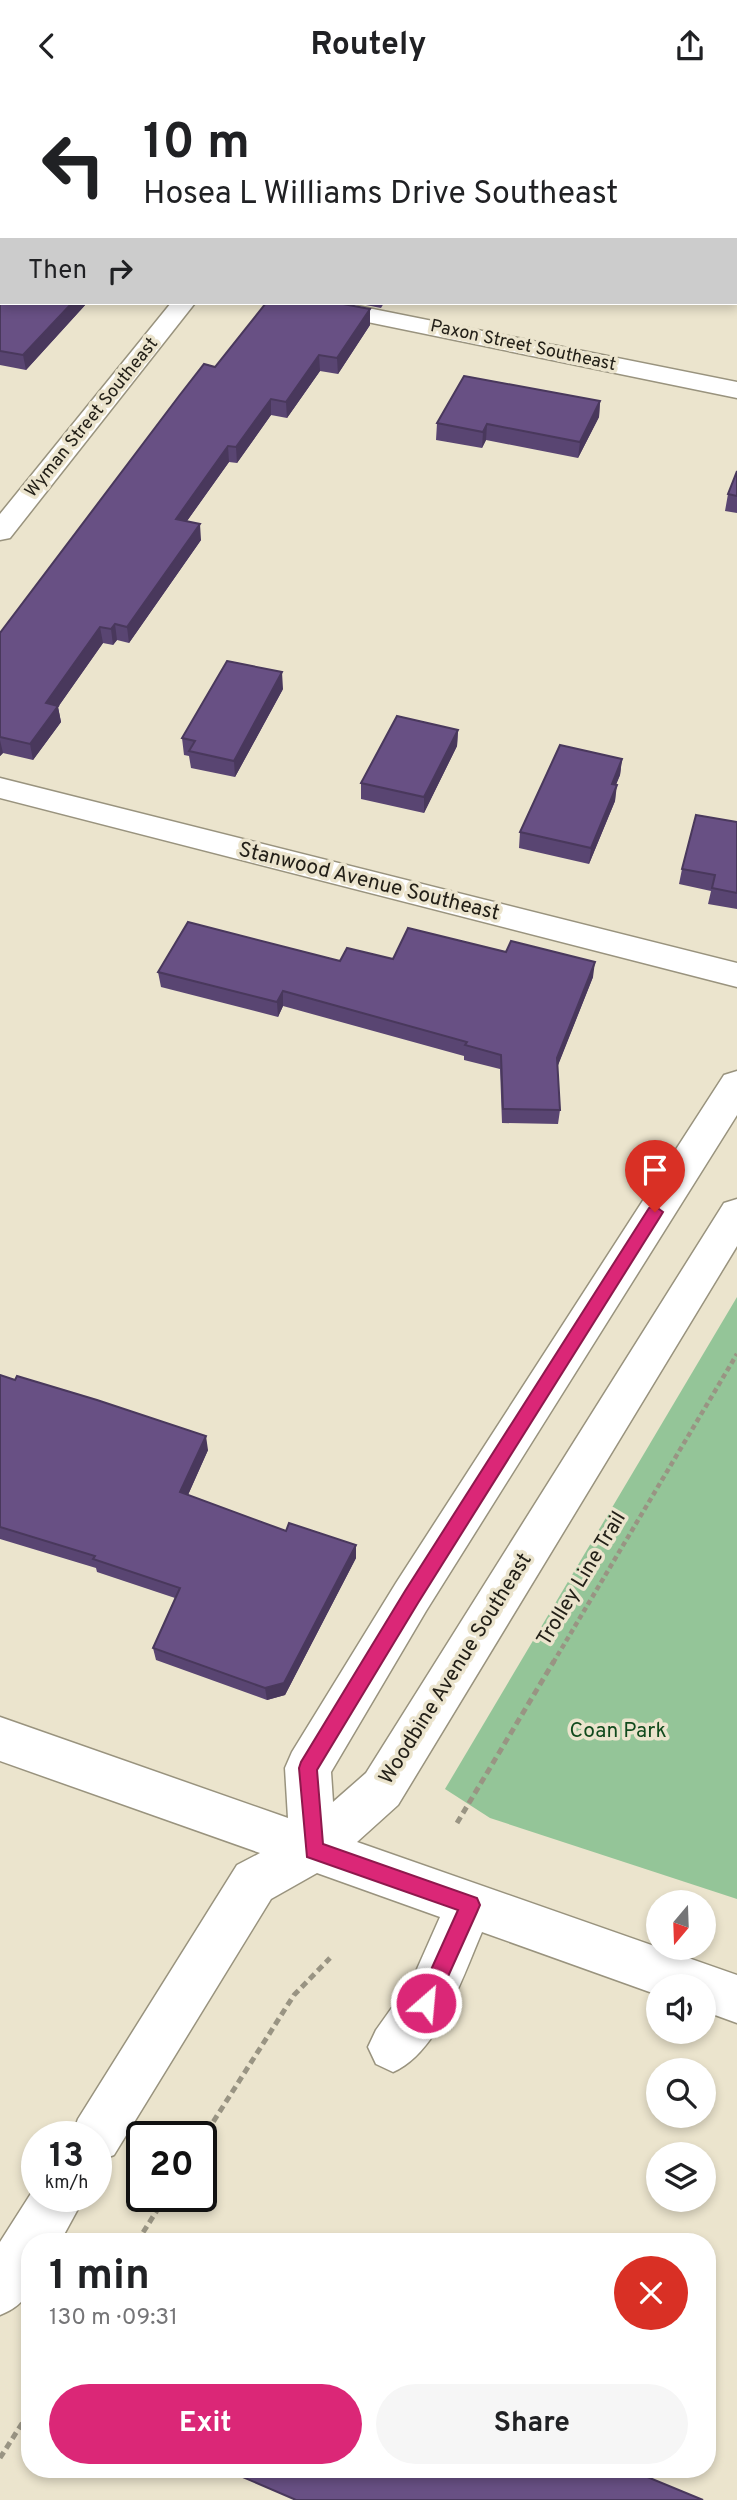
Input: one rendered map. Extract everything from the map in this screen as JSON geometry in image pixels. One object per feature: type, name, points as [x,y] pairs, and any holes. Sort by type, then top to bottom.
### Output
[{"type":"street","name":"Wyman Street Southeast","points":[[0,532],[181,305]]},
{"type":"street","name":"Paxon Street Southeast","points":[[319,305],[737,390]]},
{"type":"street","name":"Stanwood Avenue Southeast","points":[[0,788],[737,975]]},
{"type":"street","points":[[313,1850],[308,1768],[411,1597],[737,1085]]},
{"type":"street","name":"Woodbine Avenue Southeast","points":[[106,2121],[254,1882],[313,1850],[382,1789],[737,1214]]},
{"type":"street","points":[[0,1739],[665,1974]]},
{"type":"street","points":[[393,2047],[426,2003],[470,1905]]},
{"type":"street","points":[[716,1992],[737,1999]]},
{"type":"street","points":[[36,2233],[49,2212]]},
{"type":"street","points":[[0,2289],[21,2256]]},
{"type":"path","name":"Trolley Line Trail","points":[[457,1823],[737,1354]]},
{"type":"path","points":[[214,2121],[294,1995],[330,1958]]},
{"type":"path","points":[[143,2233],[156,2212]]},
{"type":"path","points":[[0,2458],[21,2425]]},
{"type":"green space","name":"Coan Park","points":[[737,1297],[737,1899],[490,1818],[445,1789]]},
{"type":"building","points":[[0,305],[70,305],[23,355],[0,351]]},
{"type":"building","points":[[264,305],[349,305],[370,309],[337,358],[319,355],[286,402],[271,399],[236,447],[228,446],[176,519],[200,524],[127,627],[115,624],[111,629],[100,627],[46,703],[58,706],[30,744],[0,737],[0,633],[204,364],[215,367]]},
{"type":"building","points":[[464,376],[600,401],[580,442],[487,424],[483,432],[437,423]]},
{"type":"building","points":[[737,471],[737,496],[728,494]]},
{"type":"building","points":[[227,661],[282,672],[234,761],[189,751],[195,741],[182,738]]},
{"type":"building","points":[[397,716],[458,730],[424,797],[361,783]]},
{"type":"building","points":[[560,745],[622,759],[612,784],[617,785],[591,848],[520,832]]},
{"type":"building","points":[[696,815],[737,822],[737,893],[712,888],[715,875],[682,869]]},
{"type":"building","points":[[188,922],[340,961],[347,948],[393,959],[408,928],[506,952],[511,941],[595,962],[557,1058],[560,1110],[503,1109],[501,1055],[465,1045],[467,1042],[283,991],[277,1002],[158,972]]},
{"type":"building","points":[[0,1375],[15,1380],[17,1376],[206,1436],[180,1492],[286,1531],[289,1523],[356,1545],[284,1683],[265,1688],[153,1648],[180,1588],[93,1559],[95,1556],[0,1527]]},
{"type":"building","points":[[245,2478],[650,2478],[703,2500],[296,2500]]},
{"type":"route","points":[[426,2003],[470,1905],[404,1879],[313,1850],[308,1768],[411,1597],[655,1212]]}]
